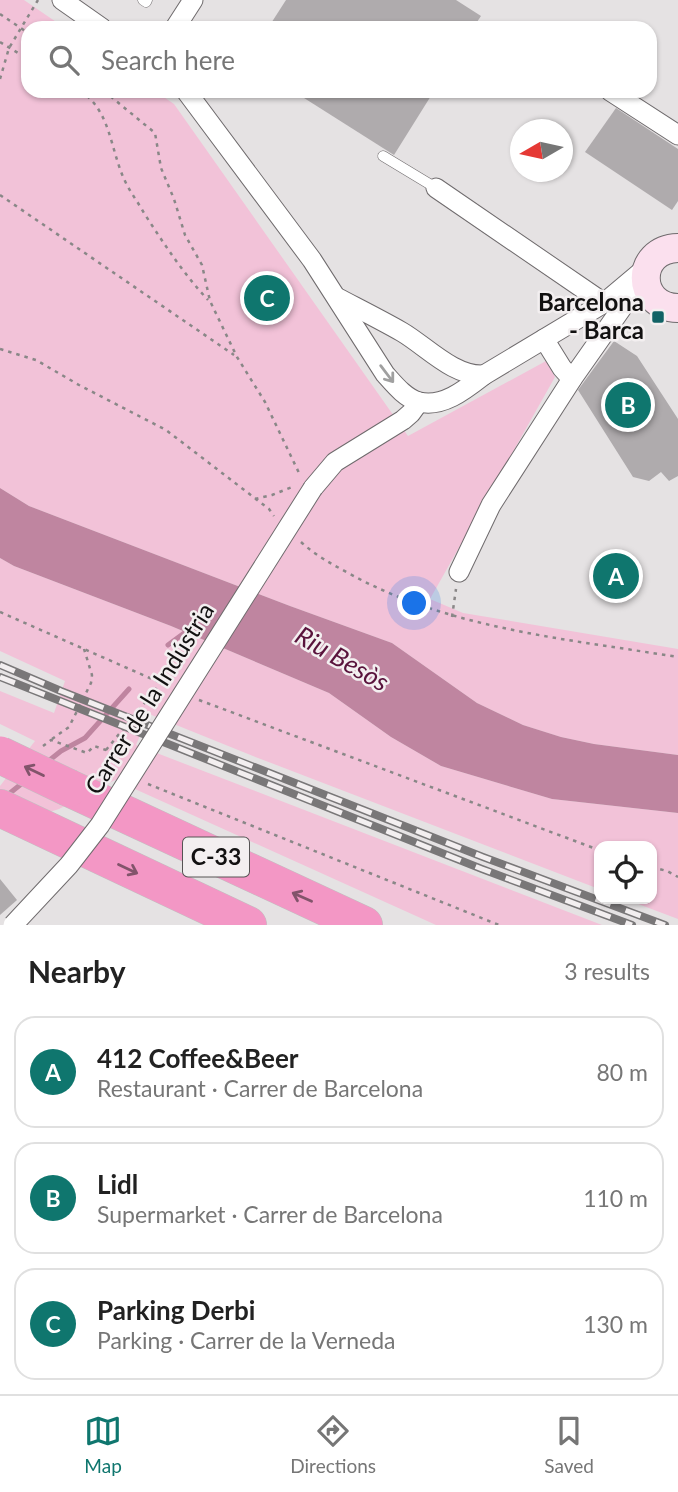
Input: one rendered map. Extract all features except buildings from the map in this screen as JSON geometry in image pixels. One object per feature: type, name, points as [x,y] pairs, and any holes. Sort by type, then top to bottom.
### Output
[{"type":"highway","name":"C-33","points":[[0,755],[364,925]]},
{"type":"highway","name":"C-33","points":[[0,808],[248,925]]},
{"type":"street","points":[[62,0],[92,21]]},
{"type":"street","points":[[180,21],[194,0]]},
{"type":"street","points":[[191,98],[312,260],[385,373],[397,388],[419,402],[449,398],[604,303],[658,297]]},
{"type":"street","points":[[621,98],[678,135]]},
{"type":"street","points":[[436,188],[604,303],[658,297]]},
{"type":"street","points":[[658,297],[653,257],[677,245]]},
{"type":"street","points":[[336,297],[403,332],[463,372],[484,375]]},
{"type":"street","points":[[459,572],[491,505],[572,379],[658,297]]},
{"type":"street","points":[[368,347],[378,333],[403,332]]},
{"type":"street","points":[[544,339],[572,379]]},
{"type":"street","name":"Carrer de la Indústria","points":[[13,925],[69,865],[100,825],[294,517],[308,483],[334,462],[403,420],[419,402]]},
{"type":"lane","points":[[383,156],[436,188]]},
{"type":"path","points":[[25,21],[38,0]]},
{"type":"path","points":[[0,14],[21,28],[9,48],[0,79]]},
{"type":"path","points":[[0,42],[21,55]]},
{"type":"path","points":[[91,98],[104,118],[125,181],[162,242],[210,302]]},
{"type":"path","points":[[112,98],[155,133],[161,168],[185,235],[202,265],[210,302],[237,357],[265,402],[308,483],[255,499]]},
{"type":"path","points":[[0,195],[237,357]]},
{"type":"path","points":[[0,349],[36,360],[166,430],[269,509],[275,517]]},
{"type":"path","points":[[299,540],[314,554],[372,586],[452,617],[607,647],[678,657]]},
{"type":"path","points":[[452,617],[459,572]]},
{"type":"path","points":[[0,612],[173,688]]},
{"type":"path","points":[[51,740],[69,727],[91,683],[92,675],[84,649]]},
{"type":"path","points":[[121,769],[106,750],[161,683]]},
{"type":"path","points":[[198,699],[594,848]]},
{"type":"path","points":[[144,783],[499,925]]},
{"type":"path","points":[[657,868],[678,877]]},
{"type":"shaded area","points":[[0,0],[24,0],[55,21],[21,21],[21,98],[165,98],[174,104],[408,436],[546,361],[555,377],[430,599],[463,613],[678,649],[678,755],[594,744],[523,725],[477,703],[392,643],[29,506],[0,488]]},
{"type":"shaded area","points":[[0,558],[329,693],[391,737],[441,766],[552,799],[678,813],[678,919],[638,904],[657,904],[657,841],[594,841],[594,887],[149,714],[136,745],[602,925],[436,925],[115,780],[59,809],[0,828],[0,786],[35,741],[0,724],[0,691],[54,713],[65,681],[0,651]]},
{"type":"water","name":"Riu Besòs","points":[[0,488],[29,506],[392,643],[477,703],[523,725],[594,744],[678,755],[678,813],[552,799],[441,766],[391,737],[329,693],[171,626],[14,566],[0,558]]},
{"type":"waterway","points":[[168,645],[191,628]]},
{"type":"waterway","points":[[46,763],[85,738],[129,689]]},
{"type":"waterway","points":[[5,797],[25,781]]},
{"type":"railway","points":[[0,665],[483,857],[665,925]]},
{"type":"railway","points":[[0,677],[482,869],[632,925]]},
{"type":"place","name":"Parking Derbi","points":[[267,298]]},
{"type":"place","name":"Barcelona - Barca","points":[[658,317]]},
{"type":"place","name":"Lidl","points":[[628,405]]},
{"type":"place","name":"412 Coffee&Beer","points":[[616,576]]}]
